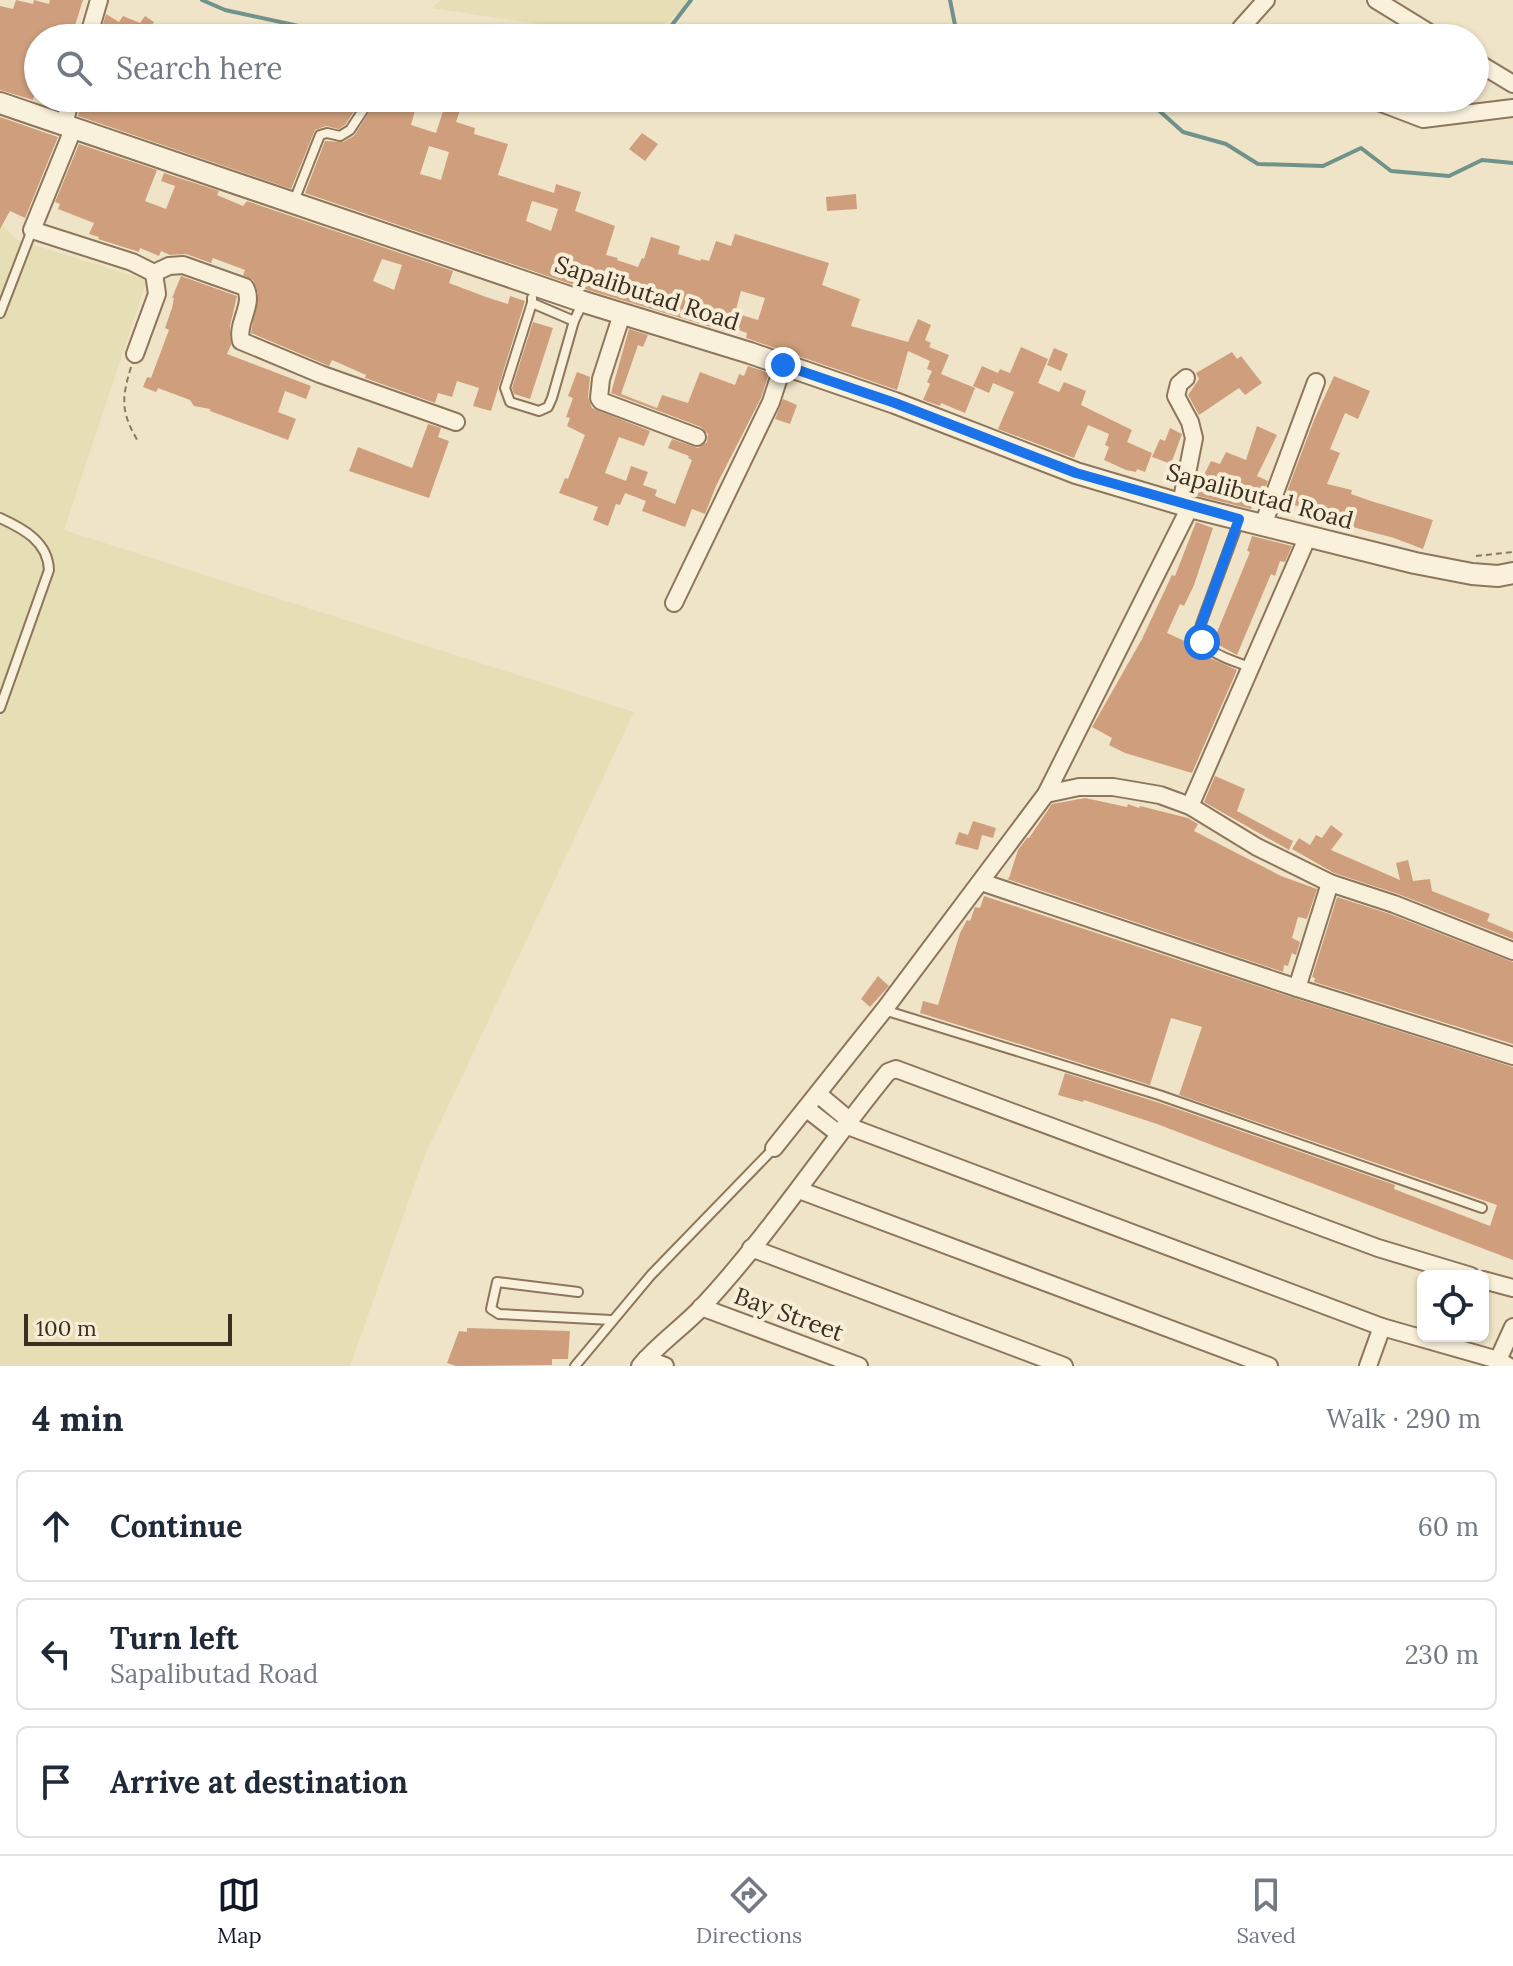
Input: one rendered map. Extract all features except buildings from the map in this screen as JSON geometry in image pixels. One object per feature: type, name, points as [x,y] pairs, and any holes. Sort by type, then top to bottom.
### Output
[{"type":"street","points":[[92,24],[99,0]]},
{"type":"street","points":[[1245,24],[1266,0]]},
{"type":"street","points":[[1376,0],[1415,24]]},
{"type":"street","points":[[1489,69],[1513,84]]},
{"type":"street","name":"Sapalibutad Road","points":[[0,103],[24,111]]},
{"type":"street","points":[[1489,111],[1513,108]]},
{"type":"street","name":"Sapalibutad Road","points":[[27,112],[294,202],[534,294],[584,302],[895,403],[1076,473],[1185,505],[1415,563],[1472,574],[1498,576],[1513,573]]},
{"type":"street","points":[[70,112],[69,126],[32,230],[132,262],[154,273]]},
{"type":"street","points":[[1405,112],[1423,119],[1480,112]]},
{"type":"street","points":[[154,273],[169,266],[183,265],[241,284],[249,296],[239,333],[241,341],[247,345],[347,385],[456,422]]},
{"type":"street","points":[[135,354],[157,294],[154,273]]},
{"type":"street","points":[[622,314],[601,379],[599,398],[697,437]]},
{"type":"street","points":[[674,603],[771,402],[783,365]]},
{"type":"street","points":[[774,1148],[884,1010],[1046,794],[1185,505],[1194,438],[1190,422],[1176,396],[1179,384],[1186,378]]},
{"type":"street","points":[[1263,525],[1316,382]]},
{"type":"street","points":[[1190,806],[1308,536]]},
{"type":"street","points":[[1046,794],[1079,787],[1113,787],[1160,795],[1190,806],[1257,847],[1330,883],[1394,904],[1513,951]]},
{"type":"street","points":[[981,882],[1297,988],[1513,1056]]},
{"type":"street","points":[[1297,988],[1330,883]]},
{"type":"street","points":[[643,1362],[701,1307],[799,1190],[888,1072],[896,1069],[1306,1222],[1451,1270]]},
{"type":"street","points":[[818,1094],[845,1126]]},
{"type":"street","points":[[807,1109],[845,1126],[1382,1327],[1503,1363],[1513,1327]]},
{"type":"street","points":[[799,1190],[1269,1366]]},
{"type":"street","points":[[751,1248],[1064,1366]]},
{"type":"street","points":[[1489,1282],[1513,1288]]},
{"type":"street","name":"Bay Street","points":[[701,1307],[859,1366]]},
{"type":"street","points":[[1368,1366],[1382,1327]]},
{"type":"street","points":[[643,1362],[665,1366]]},
{"type":"lane","points":[[294,202],[320,135],[340,136],[350,130],[362,112]]},
{"type":"lane","points":[[0,313],[32,230]]},
{"type":"lane","points":[[574,321],[534,294],[505,388],[510,402],[539,411],[548,407],[574,321],[584,302]]},
{"type":"lane","points":[[0,518],[36,539],[49,558],[49,570],[0,708]]},
{"type":"lane","points":[[1239,519],[1199,630],[1202,642],[1208,648],[1250,667]]},
{"type":"lane","points":[[884,1010],[1159,1095],[1482,1208]]},
{"type":"lane","points":[[575,1366],[651,1275],[774,1148]]},
{"type":"lane","points":[[578,1292],[497,1282],[491,1309],[499,1314],[611,1320]]},
{"type":"path","points":[[135,354],[123,398],[125,417],[139,443]]},
{"type":"shaded area","points":[[441,0],[693,0],[665,24],[538,24],[432,8]]},
{"type":"shaded area","points":[[0,224],[18,240],[147,280],[64,530],[634,712],[425,1155],[350,1366],[0,1366]]},
{"type":"waterway","points":[[202,0],[225,10],[290,24]]},
{"type":"waterway","points":[[673,24],[691,0]]},
{"type":"waterway","points":[[950,0],[955,24]]},
{"type":"waterway","points":[[1161,112],[1183,132],[1226,144],[1258,164],[1323,166],[1361,148],[1391,171],[1449,176],[1482,160],[1513,163]]},
{"type":"route","points":[[783,365],[895,403],[1076,473],[1239,519],[1199,630],[1202,642]]}]
